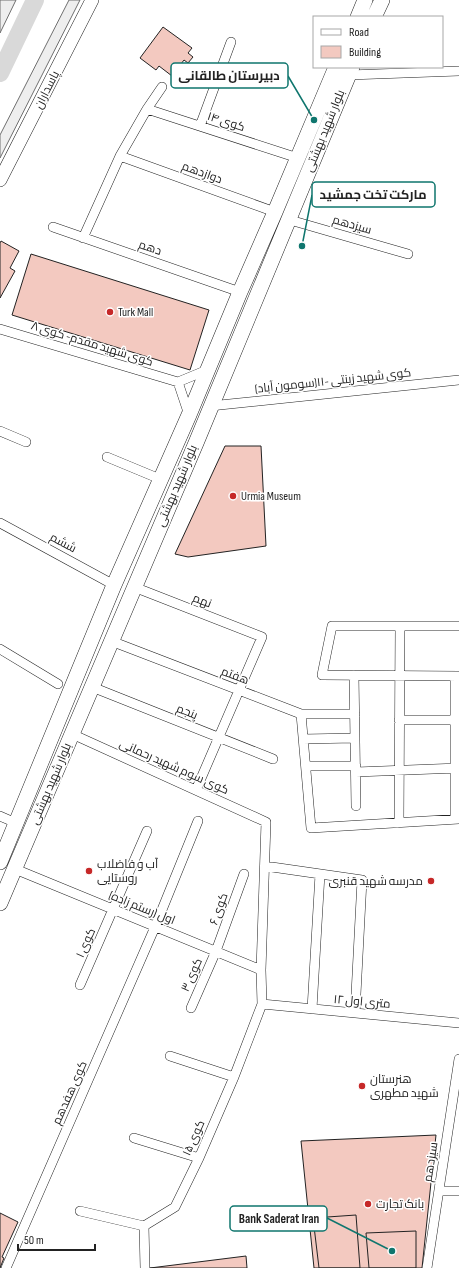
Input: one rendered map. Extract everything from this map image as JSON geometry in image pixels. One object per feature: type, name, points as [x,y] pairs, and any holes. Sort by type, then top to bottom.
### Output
[{"type":"main road","name":"پاسداران","points":[[0,180],[92,0]]},
{"type":"main road","points":[[358,16],[365,0]]},
{"type":"main road","points":[[374,16],[382,0]]},
{"type":"main road","name":"بلوار شهید بهشتی","points":[[0,862],[114,584],[298,158],[346,70]]},
{"type":"main road","name":"بلوار شهید بهشتی","points":[[0,903],[290,220],[331,98]]},
{"type":"street","points":[[200,126],[231,42]]},
{"type":"street","points":[[346,70],[459,71]]},
{"type":"street","points":[[83,238],[120,156],[162,86]]},
{"type":"street","name":"کوی ۱۴","points":[[147,109],[298,158]]},
{"type":"street","name":"دوازدهم","points":[[120,156],[275,212]]},
{"type":"street","name":"سیزدهم","points":[[290,220],[408,254]]},
{"type":"street","name":"دهم","points":[[52,228],[240,292]]},
{"type":"street","name":"کوی شهید مقدم- کوی ۸","points":[[0,329],[178,382]]},
{"type":"street","points":[[188,415],[178,382],[207,370]]},
{"type":"street","name":"کوی شهید زینتی -۱۱(سومون آباد)","points":[[210,406],[459,380]]},
{"type":"street","points":[[0,431],[26,442]]},
{"type":"street","points":[[107,457],[160,479]]},
{"type":"street","name":"ششم","points":[[0,523],[114,584]]},
{"type":"street","name":"نهم","points":[[134,587],[262,637],[239,690]]},
{"type":"street","points":[[301,714],[311,828],[457,819],[457,676],[322,675],[332,626],[459,626]]},
{"type":"street","points":[[399,823],[400,626]]},
{"type":"street","name":"هفتم","points":[[111,641],[301,714],[355,714]]},
{"type":"street","points":[[0,649],[58,684]]},
{"type":"street","points":[[354,675],[356,806]]},
{"type":"street","name":"پنجم","points":[[92,687],[273,759]]},
{"type":"street","points":[[196,790],[239,690]]},
{"type":"street","points":[[399,720],[457,720]]},
{"type":"street","name":"کوی سوم شهید رحمانی","points":[[72,734],[266,822],[265,866]]},
{"type":"street","points":[[303,739],[355,738]]},
{"type":"street","points":[[306,766],[399,770],[457,768]]},
{"type":"street","points":[[0,816],[16,823]]},
{"type":"street","name":"کوی هفدهم","points":[[6,1268],[155,927],[198,821]]},
{"type":"street","name":"کوی ۱","points":[[80,986],[147,831]]},
{"type":"street","points":[[262,1004],[261,970],[265,866],[362,880],[355,1013]]},
{"type":"street","name":"اول (رستم زاده)","points":[[15,869],[261,970]]},
{"type":"street","name":"کوی ۶","points":[[216,951],[244,874]]},
{"type":"street","points":[[312,1009],[320,874]]},
{"type":"street","name":"کوی ۳","points":[[191,1008],[216,951]]},
{"type":"street","name":"۱۲ متری اول","points":[[262,1004],[459,1023]]},
{"type":"street","name":"کوی ۱۵","points":[[144,1226],[175,1207],[199,1158],[234,1077],[262,1004]]},
{"type":"street","points":[[170,1056],[234,1077]]},
{"type":"street","name":"سیزدهم","points":[[427,1268],[457,1083],[459,1059]]},
{"type":"street","points":[[134,1138],[199,1158]]},
{"type":"street","points":[[439,1190],[459,1191]]},
{"type":"street","points":[[80,1211],[144,1226],[145,1268]]},
{"type":"shaded area","points":[[0,0],[16,0],[0,33]]},
{"type":"shaded area","points":[[69,0],[80,0],[0,158],[0,135]]},
{"type":"building","points":[[163,27],[192,48],[188,53],[193,57],[188,63],[184,60],[172,76],[159,66],[156,70],[140,58]]},
{"type":"building","points":[[1,241],[19,251],[10,268],[15,271],[0,298],[0,243]]},
{"type":"building","name":"Turk Mall","points":[[31,254],[209,310],[190,370],[12,315]]},
{"type":"building","name":"Urmia Museum","points":[[225,446],[261,446],[266,546],[188,557],[175,554]]},
{"type":"building","name":"بانک تجارت","points":[[436,1135],[422,1268],[314,1268],[301,1141]]},
{"type":"building","points":[[0,1213],[18,1222],[2,1257],[4,1258],[0,1268]]},
{"type":"building","points":[[356,1215],[360,1268],[319,1268],[313,1218]]},
{"type":"building","points":[[416,1231],[416,1268],[369,1268],[366,1233]]},
{"type":"building","points":[[246,1256],[247,1268],[150,1268]]},
{"type":"waterway","points":[[0,73],[35,0]]},
{"type":"place","name":"دبیرستان طالقانی","points":[[314,120]]},
{"type":"place","name":"مارکت تخت جمشید","points":[[302,246]]},
{"type":"place","name":"Turk Mall","points":[[110,312]]},
{"type":"place","name":"Urmia Museum","points":[[233,496]]},
{"type":"place","name":"آب و فاضلاب روستایی","points":[[89,871]]},
{"type":"place","name":"مدرسه شهید قنبری","points":[[431,881]]},
{"type":"place","name":"هنرستان شهید مطهری","points":[[362,1086]]},
{"type":"place","name":"بانک تجارت","points":[[368,1204]]},
{"type":"place","name":"Bank Saderat Iran","points":[[392,1251]]}]
